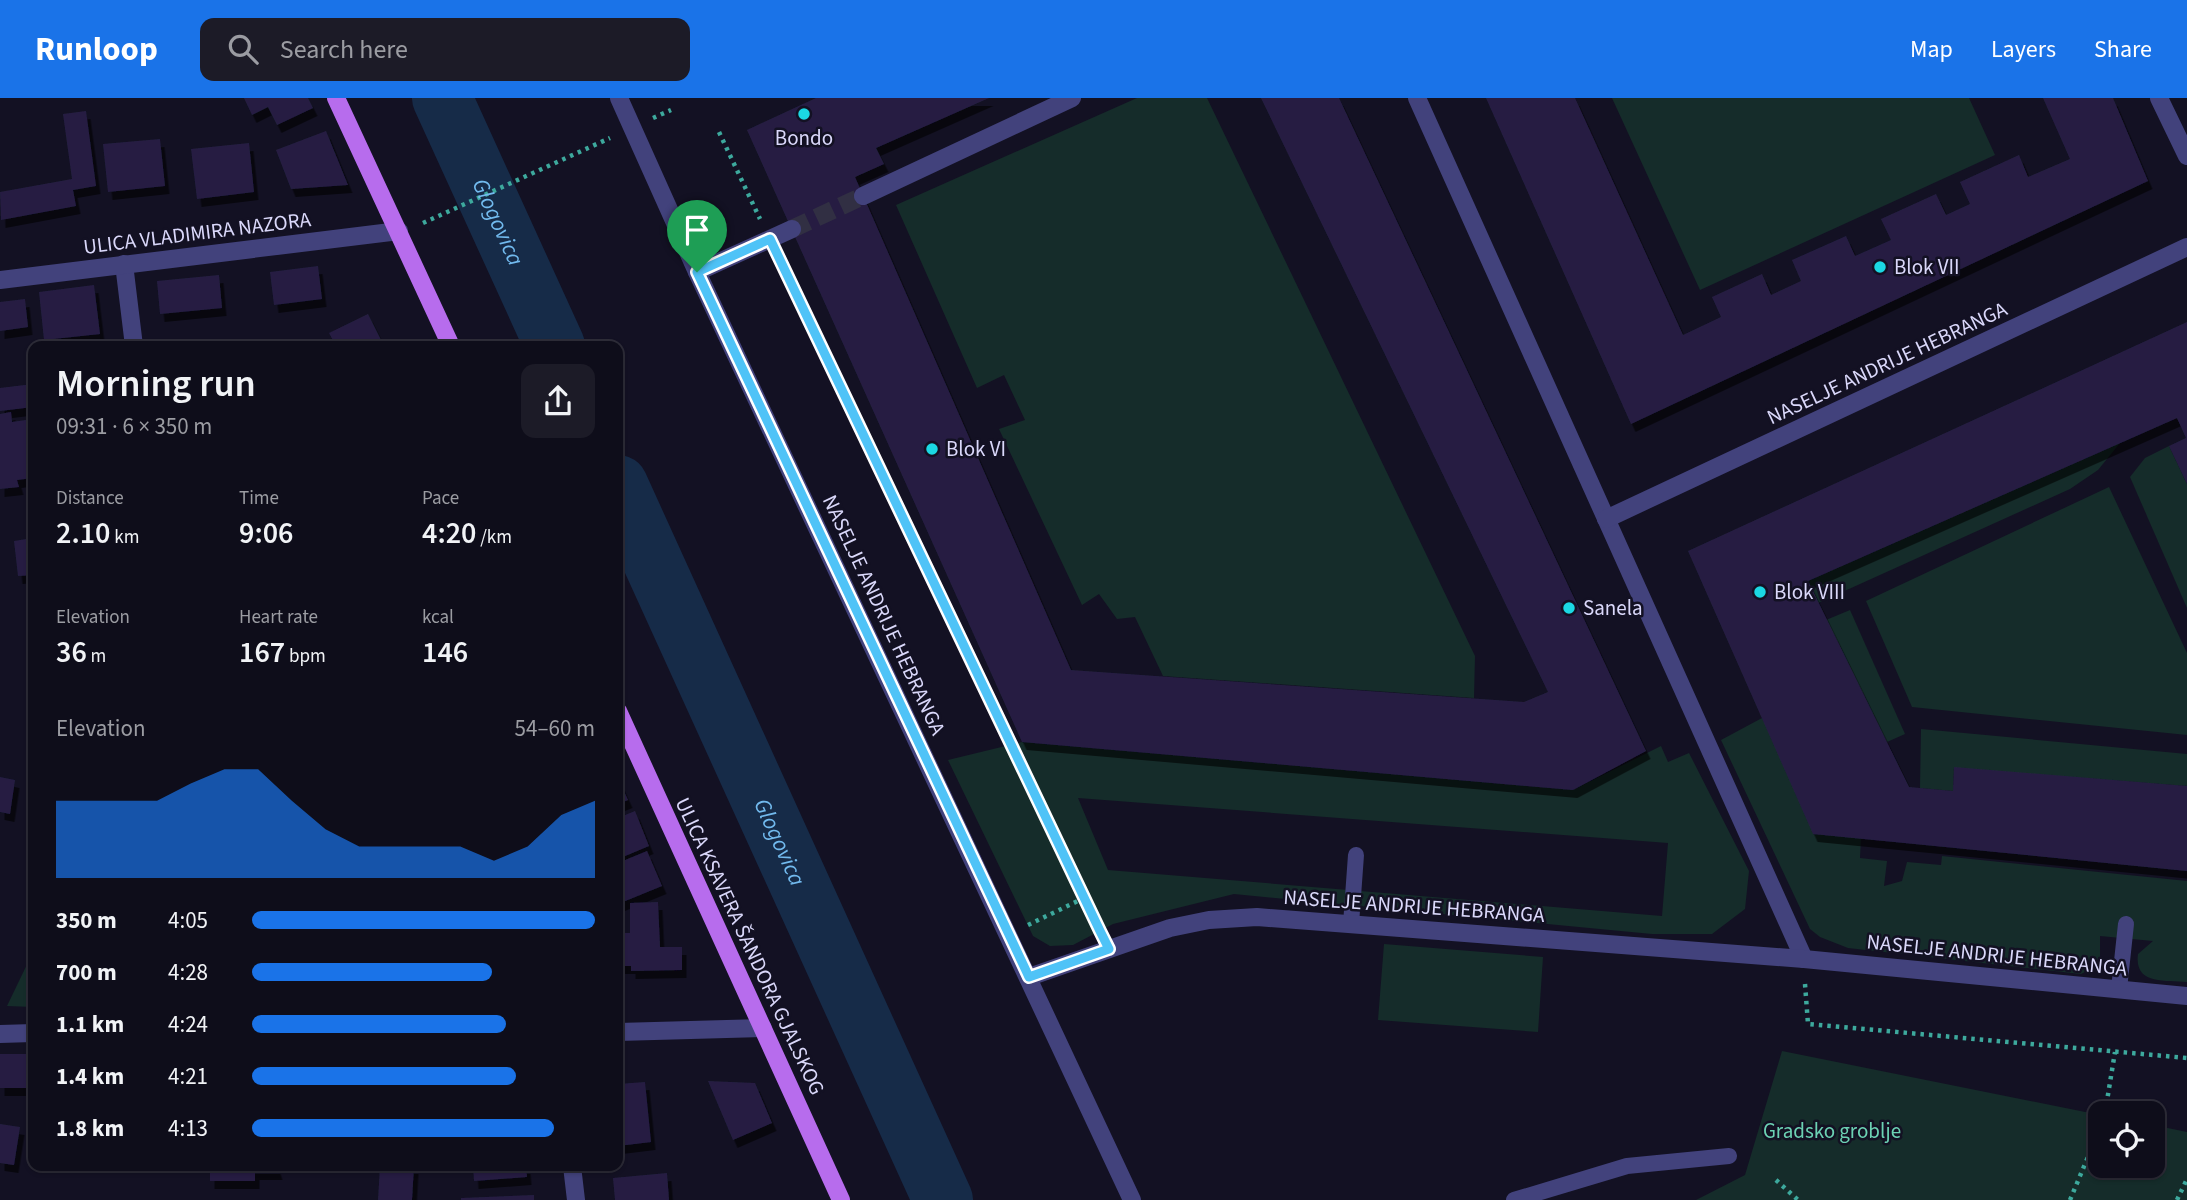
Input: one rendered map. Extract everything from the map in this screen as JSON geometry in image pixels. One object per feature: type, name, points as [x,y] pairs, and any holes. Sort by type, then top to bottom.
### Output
[{"type":"main road","points":[[336,98],[449,341]]},
{"type":"main road","name":"ULICA KSAVERA ŠANDORA GJALSKOG","points":[[623,722],[841,1200]]},
{"type":"street","name":"NASELJE ANDRIJE HEBRANGA","points":[[619,98],[697,272],[1132,1200]]},
{"type":"street","points":[[863,196],[1072,98]]},
{"type":"street","points":[[1417,98],[1804,959]]},
{"type":"street","points":[[2159,98],[2187,156]]},
{"type":"street","points":[[697,272],[792,229]]},
{"type":"street","name":"ULICA VLADIMIRA NAZORA","points":[[0,280],[399,231]]},
{"type":"street","name":"NASELJE ANDRIJE HEBRANGA","points":[[1606,519],[2187,247]]},
{"type":"street","points":[[124,264],[133,341]]},
{"type":"street","name":"NASELJE ANDRIJE HEBRANGA","points":[[1029,977],[1171,928],[1209,920],[1256,917],[1804,959],[2187,996]]},
{"type":"street","points":[[623,1031],[763,1028]]},
{"type":"street","points":[[0,1034],[28,1033]]},
{"type":"street","points":[[573,1171],[576,1200]]},
{"type":"lane","points":[[1351,924],[1356,855]]},
{"type":"lane","points":[[2119,989],[2126,925]]},
{"type":"lane","points":[[1514,1200],[1627,1166],[1728,1156]]},
{"type":"path","points":[[719,132],[1109,949]]},
{"type":"path","points":[[423,223],[542,170]]},
{"type":"path","points":[[1009,934],[1084,898]]},
{"type":"path","points":[[1804,959],[1808,1024],[2187,1058]]},
{"type":"path","points":[[2107,1101],[2115,1052]]},
{"type":"path","points":[[2070,1200],[2088,1157]]},
{"type":"path","points":[[2177,1200],[2187,1179]]},
{"type":"path","points":[[1776,1180],[1798,1200]]},
{"type":"green space","points":[[1137,98],[1207,98],[1475,656],[1474,698],[1163,676],[1135,617],[1117,619],[1099,594],[1082,605],[999,429],[1025,420],[1004,375],[977,388],[896,205]]},
{"type":"green space","points":[[1612,98],[1969,98],[1995,155],[1700,290]]},
{"type":"green space","points":[[2120,443],[2098,470],[2070,489],[1818,603],[1808,581]]},
{"type":"green space","points":[[2169,446],[2187,484],[2187,608],[2130,477],[2145,458]]},
{"type":"green space","points":[[2109,487],[2187,653],[2187,735],[1912,707],[1866,601]]},
{"type":"green space","points":[[1850,610],[1905,734],[1887,742],[1826,620]]},
{"type":"green space","points":[[1762,718],[1861,838],[1860,858],[1887,861],[1884,886],[1902,881],[1907,862],[1941,865],[1942,856],[2187,881],[2187,982],[2152,979],[2141,971],[2138,954],[2153,941],[2100,936],[2100,964],[2081,974],[1848,948],[1820,937],[1810,929],[1721,740]]},
{"type":"green space","points":[[1921,729],[2187,754],[2187,786],[1954,768],[1953,791],[1920,788]]},
{"type":"green space","points":[[1022,742],[1573,790],[1661,746],[1668,762],[1689,753],[1749,871],[1745,909],[1712,934],[1652,934],[1234,894],[1113,924],[1073,945],[1050,946],[1033,936],[948,760]],"holes":[[[1078,798],[1668,843],[1662,916],[1108,870]]]},
{"type":"green space","points":[[1384,944],[1543,957],[1538,1032],[1378,1020]]},
{"type":"green space","points":[[28,962],[28,1007],[7,1006]]},
{"type":"green space","name":"Gradsko groblje","points":[[1782,1051],[2088,1113],[2088,1178],[2165,1178],[2165,1127],[2187,1132],[2187,1200],[1696,1200],[1745,1175]]},
{"type":"building","points":[[244,98],[308,98],[313,108],[277,125],[268,107],[252,115]]},
{"type":"building","name":"Blok VI","points":[[816,98],[989,98],[876,148],[884,164],[855,177],[1071,670],[1524,702],[1548,692],[1261,98],[1339,98],[1646,751],[1573,790],[1022,742],[747,130]]},
{"type":"building","name":"Blok VII","points":[[1486,98],[1575,98],[1683,335],[1721,317],[1712,297],[1762,274],[1771,295],[1801,281],[1792,260],[1846,236],[1855,256],[1891,240],[1881,219],[1936,194],[1946,215],[1970,204],[1960,182],[2019,155],[2028,177],[2070,159],[2043,98],[2113,98],[2148,181],[1631,424]]},
{"type":"building","points":[[86,111],[96,186],[73,190],[76,206],[1,220],[0,192],[72,179],[63,114]]},
{"type":"building","points":[[326,131],[348,185],[291,189],[276,150]]},
{"type":"building","points":[[160,139],[165,186],[108,192],[103,144]]},
{"type":"building","points":[[249,143],[254,192],[197,199],[191,149]]},
{"type":"building","points":[[318,266],[322,299],[274,305],[270,272]]},
{"type":"building","points":[[219,275],[222,308],[160,314],[157,281]]},
{"type":"building","points":[[94,285],[100,334],[44,340],[39,292]]},
{"type":"building","points":[[25,299],[28,327],[0,331],[0,302]]},
{"type":"building","points":[[368,314],[382,341],[333,341],[329,333]]},
{"type":"building","name":"Blok VIII","points":[[2187,322],[2187,484],[2169,446],[2186,438],[2177,418],[1808,581],[1909,787],[1953,791],[1954,767],[2187,786],[2187,871],[1813,834],[1688,551]]},
{"type":"building","points":[[28,385],[28,408],[0,411],[0,388]]},
{"type":"building","points":[[11,412],[12,422],[28,420],[28,479],[17,480],[19,487],[0,489],[0,414]]},
{"type":"building","points":[[28,539],[28,575],[18,576],[14,541]]},
{"type":"building","points":[[0,777],[15,780],[10,814],[0,812]]},
{"type":"building","points":[[623,789],[628,800],[623,802]]},
{"type":"building","points":[[635,811],[649,846],[623,857],[623,816]]},
{"type":"building","points":[[647,851],[662,886],[623,902],[623,861]]},
{"type":"building","points":[[658,902],[660,947],[682,947],[682,970],[631,971],[631,966],[623,966],[623,933],[630,933],[630,903]]},
{"type":"building","points":[[0,1054],[27,1054],[28,1088],[0,1088]]},
{"type":"building","points":[[708,1081],[755,1083],[772,1123],[733,1140]]},
{"type":"building","points":[[645,1082],[651,1142],[623,1145],[623,1084]]},
{"type":"building","points":[[0,1124],[20,1127],[14,1165],[0,1163]]},
{"type":"building","points":[[210,1171],[278,1172],[255,1172],[255,1181],[210,1181]]},
{"type":"building","points":[[380,1171],[414,1171],[412,1200],[378,1200]]},
{"type":"building","points":[[473,1171],[526,1171],[527,1177],[474,1181]]},
{"type":"building","points":[[667,1173],[669,1200],[615,1200],[613,1178]]},
{"type":"building","points":[[534,1195],[534,1200],[461,1200],[461,1198]]},
{"type":"waterway","name":"Glogovica","points":[[442,98],[553,341]]},
{"type":"waterway","name":"Glogovica","points":[[623,496],[943,1200]]},
{"type":"tunnel","points":[[792,229],[863,196]]},
{"type":"place","name":"Bondo","points":[[804,114]]},
{"type":"place","name":"Blok VII","points":[[1880,267]]},
{"type":"place","name":"Blok VI","points":[[932,449]]},
{"type":"place","name":"Blok VIII","points":[[1760,592]]},
{"type":"place","name":"Sanela","points":[[1569,608]]},
{"type":"route","points":[[770,239],[1109,949],[1029,977],[697,272],[770,239]]}]
